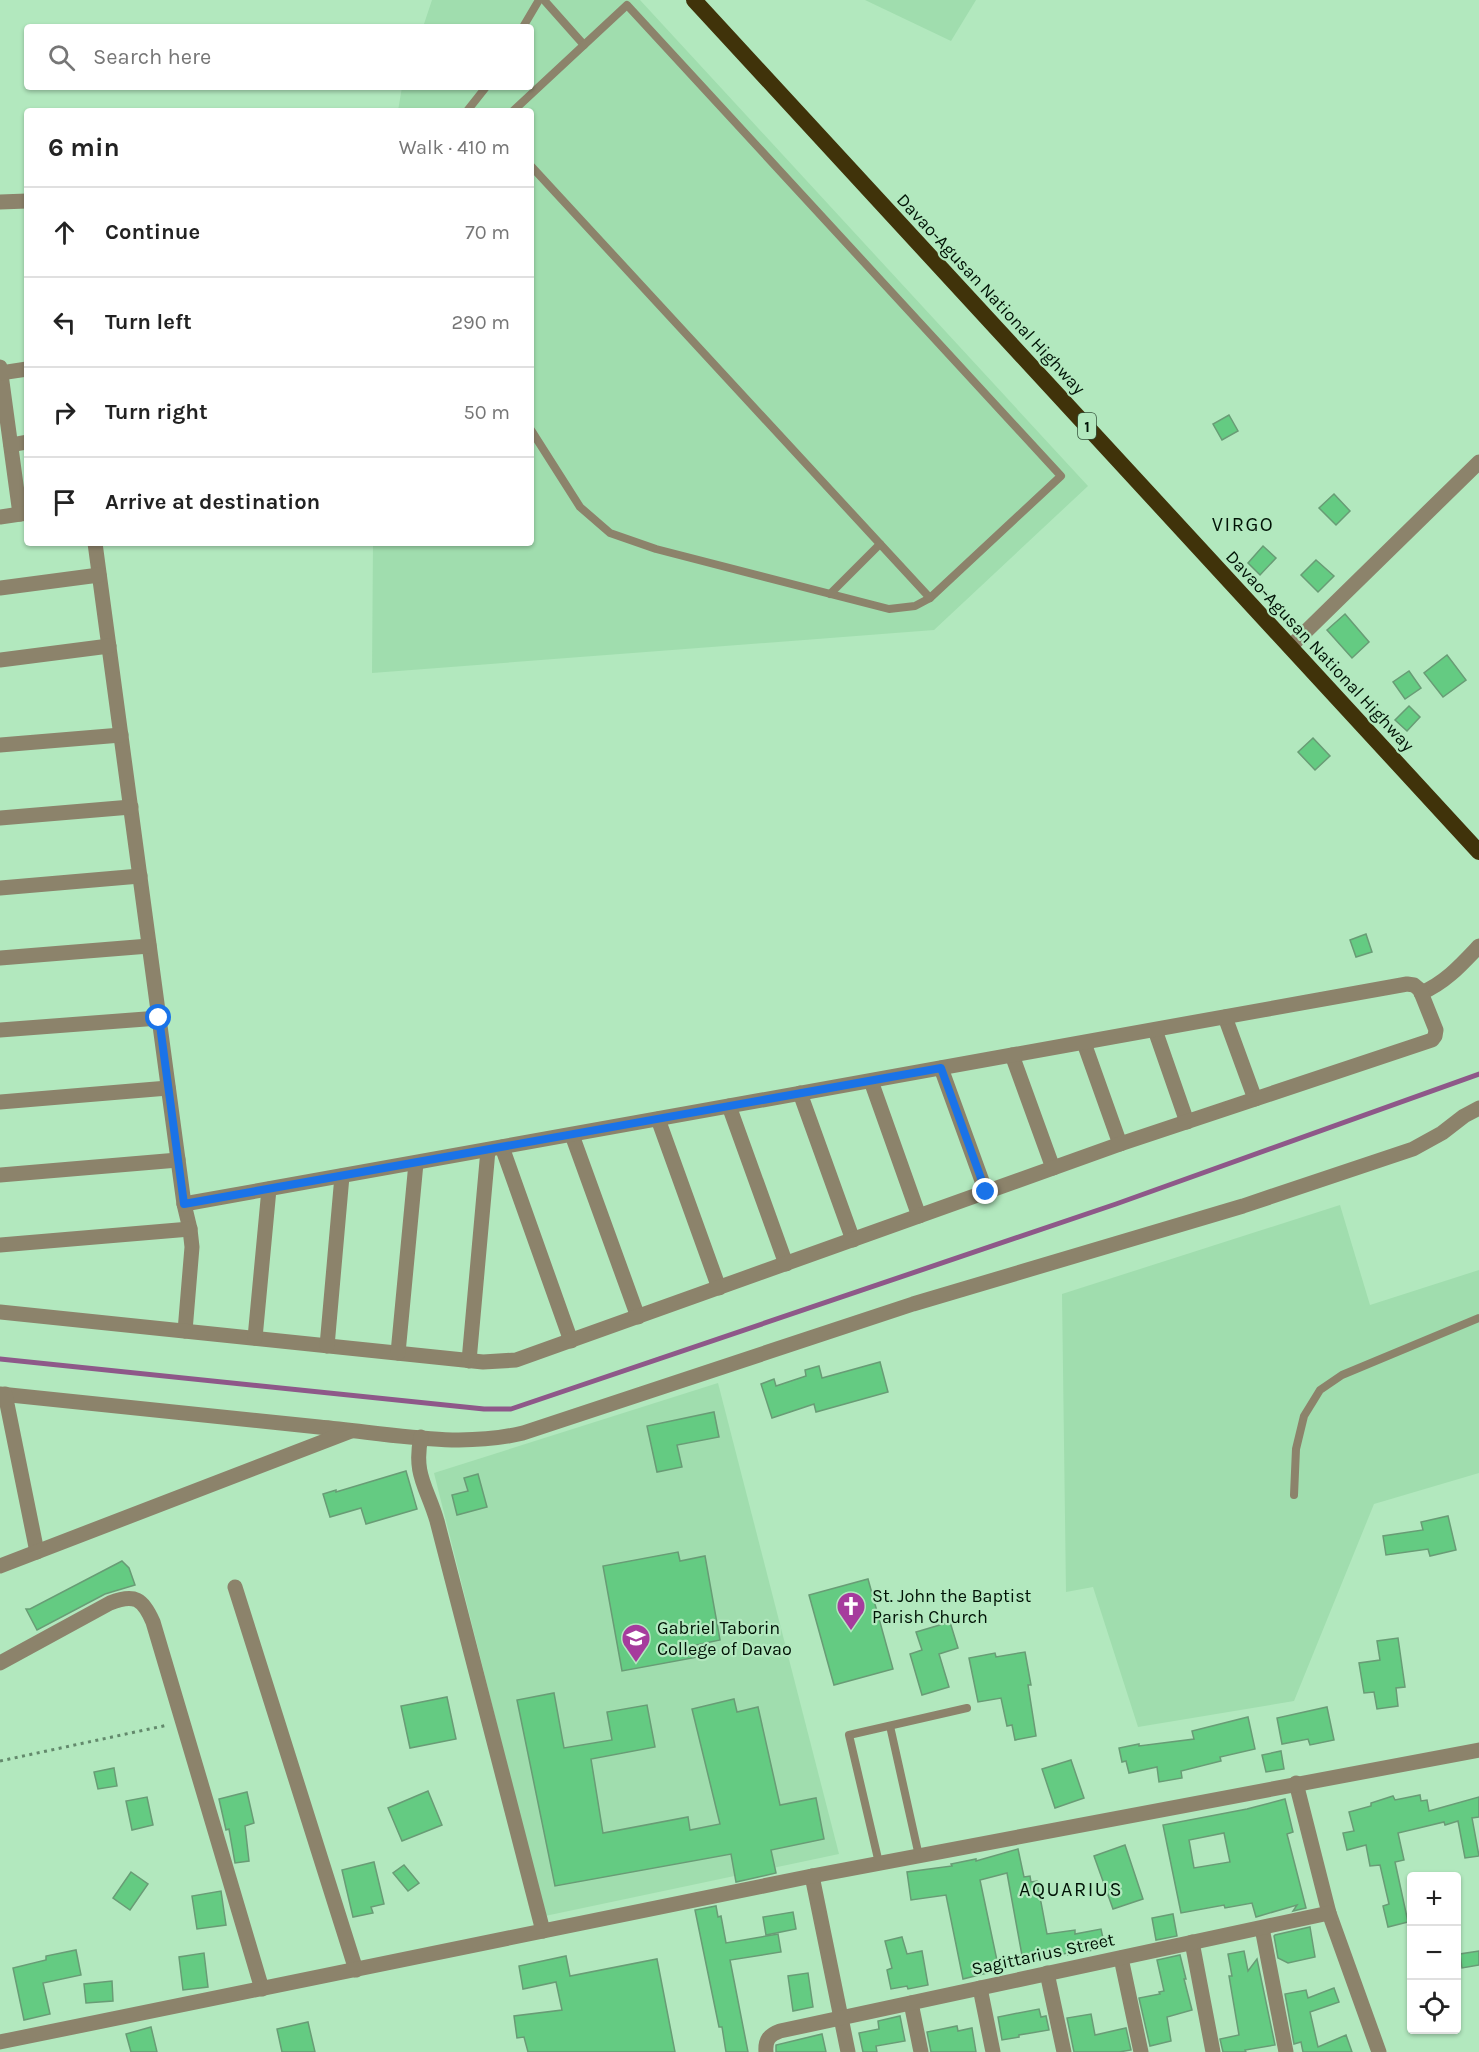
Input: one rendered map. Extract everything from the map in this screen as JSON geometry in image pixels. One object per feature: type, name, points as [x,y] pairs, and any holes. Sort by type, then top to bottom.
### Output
[{"type":"highway","name":"Davao-Agusan National Highway","points":[[694,0],[1479,852]]},
{"type":"street","points":[[0,202],[24,201]]},
{"type":"street","points":[[0,368],[23,514],[0,517]]},
{"type":"street","points":[[0,373],[24,369]]},
{"type":"street","points":[[11,445],[24,443]]},
{"type":"street","points":[[1290,646],[1479,462]]},
{"type":"street","points":[[95,546],[178,1161],[190,1229],[191,1260],[185,1331]]},
{"type":"street","points":[[0,588],[99,575]]},
{"type":"street","points":[[0,660],[109,646]]},
{"type":"street","points":[[0,745],[121,735]]},
{"type":"street","points":[[0,818],[130,807]]},
{"type":"street","points":[[0,888],[140,876]]},
{"type":"street","points":[[0,958],[149,946]]},
{"type":"street","points":[[1421,993],[1442,982],[1460,967],[1479,946]]},
{"type":"street","points":[[0,1312],[469,1361],[506,1362],[571,1341],[1120,1144],[1432,1040],[1436,1036],[1436,1030],[1421,993],[1414,985],[1407,984],[184,1204]]},
{"type":"street","points":[[1225,1017],[1255,1099]]},
{"type":"street","points":[[0,1030],[159,1018]]},
{"type":"street","points":[[1155,1030],[1188,1122]]},
{"type":"street","points":[[1084,1042],[1120,1144]]},
{"type":"street","points":[[1012,1055],[1053,1168]]},
{"type":"street","points":[[941,1068],[986,1192]]},
{"type":"street","points":[[871,1081],[919,1216]]},
{"type":"street","points":[[0,1102],[168,1088]]},
{"type":"street","points":[[800,1094],[853,1240]]},
{"type":"street","points":[[729,1106],[786,1264]]},
{"type":"street","points":[[37,1551],[2,1394],[421,1437],[479,1441],[501,1438],[523,1433],[913,1304],[1243,1206],[1402,1153],[1434,1138],[1479,1108]]},
{"type":"street","points":[[657,1119],[718,1288]]},
{"type":"street","points":[[572,1135],[638,1317]]},
{"type":"street","points":[[495,1148],[571,1341]]},
{"type":"street","points":[[469,1361],[495,1148]]},
{"type":"street","points":[[0,1175],[178,1161]]},
{"type":"street","points":[[398,1353],[416,1163]]},
{"type":"street","points":[[327,1346],[342,1176]]},
{"type":"street","points":[[255,1338],[269,1189]]},
{"type":"street","points":[[0,1245],[190,1229]]},
{"type":"street","points":[[0,1566],[354,1430]]},
{"type":"street","points":[[421,1437],[417,1455],[418,1466],[437,1521],[543,1931]]},
{"type":"street","points":[[235,1587],[356,1970]]},
{"type":"street","points":[[0,1663],[122,1598],[132,1598],[143,1604],[153,1622],[262,1989]]},
{"type":"street","points":[[0,2042],[812,1876],[1479,1750]]},
{"type":"street","points":[[1296,1783],[1329,1913],[1378,2052]]},
{"type":"street","points":[[812,1876],[848,2052]]},
{"type":"street","name":"Sagittarius Street","points":[[767,2045],[772,2034],[780,2031],[1329,1913]]},
{"type":"street","points":[[1262,1928],[1286,2052]]},
{"type":"street","points":[[1192,1942],[1213,2052]]},
{"type":"street","points":[[1121,1958],[1141,2052]]},
{"type":"street","points":[[1047,1973],[1064,2052]]},
{"type":"street","points":[[980,1988],[993,2052]]},
{"type":"street","points":[[911,2003],[921,2052]]},
{"type":"lane","points":[[525,24],[542,0],[584,45]]},
{"type":"lane","points":[[516,108],[627,5],[1061,476],[930,598],[915,606],[888,609],[656,549],[610,533],[580,507],[534,435]]},
{"type":"lane","points":[[469,108],[484,90]]},
{"type":"lane","points":[[534,169],[930,598]]},
{"type":"lane","points":[[830,594],[880,544]]},
{"type":"lane","points":[[1294,1495],[1296,1449],[1304,1416],[1320,1390],[1342,1375],[1479,1318]]},
{"type":"lane","points":[[879,1863],[849,1735],[967,1708]]},
{"type":"lane","points":[[890,1726],[919,1856]]},
{"type":"path","points":[[0,1761],[182,1722]]},
{"type":"shaded area","points":[[432,0],[640,0],[1088,486],[934,630],[372,673],[373,546],[534,546],[534,108],[398,108],[402,90],[534,90],[534,24],[424,24]]},
{"type":"shaded area","points":[[865,0],[976,0],[951,41]]},
{"type":"shaded area","points":[[1340,1205],[1370,1305],[1479,1270],[1479,1473],[1374,1504],[1294,1701],[1138,1727],[1093,1587],[1066,1592],[1062,1294]]},
{"type":"shaded area","name":"Gabriel Taborin College of Davao","points":[[718,1383],[839,1854],[545,1916],[434,1473]]},
{"type":"building","points":[[1229,415],[1238,431],[1222,440],[1213,424]]},
{"type":"building","points":[[1334,494],[1350,511],[1336,525],[1319,508]]},
{"type":"building","points":[[1263,546],[1276,558],[1260,575],[1248,563]]},
{"type":"building","points":[[1316,560],[1334,576],[1318,592],[1301,575]]},
{"type":"building","points":[[1345,614],[1369,642],[1352,658],[1327,630]]},
{"type":"building","points":[[1447,655],[1466,680],[1443,697],[1424,673]]},
{"type":"building","points":[[1409,671],[1421,688],[1405,699],[1393,682]]},
{"type":"building","points":[[1409,706],[1420,717],[1407,731],[1395,720]]},
{"type":"building","points":[[1313,738],[1330,756],[1315,770],[1298,752]]},
{"type":"building","points":[[1366,934],[1372,952],[1356,957],[1350,940]]},
{"type":"building","points":[[880,1362],[888,1392],[816,1412],[814,1404],[772,1418],[761,1384],[774,1379],[776,1386],[806,1376],[805,1370],[819,1366],[822,1378]]},
{"type":"building","points":[[714,1412],[719,1437],[677,1445],[682,1467],[657,1472],[647,1426]]},
{"type":"building","points":[[406,1471],[417,1509],[366,1524],[361,1508],[330,1517],[323,1494]]},
{"type":"building","points":[[478,1474],[487,1507],[457,1515],[452,1495],[468,1491],[464,1478]]},
{"type":"building","points":[[1448,1516],[1456,1550],[1430,1556],[1428,1549],[1386,1555],[1383,1536],[1423,1530],[1421,1522]]},
{"type":"building","points":[[678,1552],[680,1561],[705,1556],[720,1640],[696,1645],[698,1657],[622,1671],[603,1566]]},
{"type":"building","points":[[122,1561],[129,1568],[135,1585],[105,1594],[37,1630],[26,1609]]},
{"type":"building","name":"St. John the Baptist Parish Church","points":[[868,1579],[893,1669],[834,1685],[809,1595]]},
{"type":"building","points":[[950,1622],[958,1648],[939,1654],[949,1687],[922,1695],[910,1654],[922,1650],[916,1632]]},
{"type":"building","points":[[1398,1638],[1405,1687],[1396,1688],[1398,1706],[1377,1709],[1374,1692],[1364,1693],[1359,1663],[1380,1660],[1377,1641]]},
{"type":"building","points":[[1025,1652],[1036,1736],[1015,1740],[1012,1725],[1007,1726],[1001,1698],[978,1702],[969,1658],[995,1653],[996,1657]]},
{"type":"building","points":[[554,1693],[564,1748],[612,1740],[607,1712],[647,1705],[655,1747],[591,1759],[603,1833],[688,1817],[690,1830],[720,1824],[692,1709],[734,1699],[737,1712],[758,1707],[780,1805],[816,1798],[824,1839],[771,1850],[776,1873],[736,1882],[731,1854],[555,1886],[517,1700]]},
{"type":"building","points":[[447,1697],[456,1739],[410,1748],[401,1706]]},
{"type":"building","points":[[1327,1707],[1334,1740],[1310,1745],[1308,1739],[1282,1744],[1277,1718]]},
{"type":"building","points":[[1248,1717],[1255,1749],[1220,1757],[1221,1761],[1181,1771],[1182,1778],[1159,1782],[1157,1767],[1129,1773],[1126,1761],[1122,1762],[1119,1748],[1194,1739],[1192,1731]]},
{"type":"building","points":[[1281,1751],[1284,1769],[1266,1772],[1262,1755]]},
{"type":"building","points":[[1071,1760],[1084,1798],[1055,1808],[1042,1769]]},
{"type":"building","points":[[114,1768],[117,1786],[98,1789],[94,1772]]},
{"type":"building","points":[[428,1791],[442,1825],[402,1841],[388,1808]]},
{"type":"building","points":[[247,1792],[254,1823],[245,1826],[249,1861],[235,1863],[229,1829],[226,1830],[219,1799]]},
{"type":"building","points":[[1420,1795],[1421,1801],[1427,1800],[1429,1811],[1479,1797],[1479,1817],[1472,1818],[1479,1856],[1465,1858],[1458,1821],[1398,1833],[1404,1860],[1395,1862],[1407,1922],[1388,1927],[1383,1906],[1389,1904],[1380,1865],[1370,1866],[1366,1845],[1347,1850],[1343,1833],[1354,1831],[1349,1812],[1371,1806],[1371,1803],[1393,1796],[1395,1800]]},
{"type":"building","points":[[147,1797],[153,1825],[132,1830],[126,1801]]},
{"type":"building","points":[[1285,1799],[1293,1832],[1287,1834],[1306,1908],[1293,1911],[1297,1905],[1256,1917],[1252,1903],[1225,1908],[1224,1905],[1181,1913],[1163,1825],[1247,1809]],"holes":[[[1224,1833],[1230,1862],[1194,1868],[1189,1840]]]},
{"type":"building","points":[[1125,1845],[1143,1899],[1113,1909],[1094,1856]]},
{"type":"building","points":[[1018,1849],[1024,1877],[1030,1876],[1031,1882],[1037,1881],[1047,1934],[1075,1930],[1075,1934],[1101,1929],[1105,1947],[1023,1961],[1007,1873],[980,1880],[999,1970],[963,1979],[946,1895],[911,1900],[907,1872],[952,1866],[951,1864],[976,1859],[976,1861]]},
{"type":"building","points":[[374,1862],[384,1904],[371,1907],[373,1913],[353,1917],[342,1870]]},
{"type":"building","points":[[404,1865],[419,1883],[408,1891],[393,1873]]},
{"type":"building","points":[[131,1872],[148,1884],[130,1910],[113,1898]]},
{"type":"building","points":[[221,1891],[226,1925],[197,1929],[192,1896]]},
{"type":"building","points":[[716,1906],[718,1917],[721,1916],[726,1943],[778,1934],[781,1952],[730,1960],[748,2052],[726,2052],[722,2027],[719,2027],[695,1910]]},
{"type":"building","points":[[793,1912],[796,1929],[766,1935],[763,1917]]},
{"type":"building","points":[[1173,1914],[1177,1936],[1156,1940],[1152,1918]]},
{"type":"building","points":[[1310,1927],[1315,1957],[1288,1963],[1278,1958],[1275,1935]]},
{"type":"building","points":[[902,1937],[907,1954],[922,1951],[928,1985],[908,1989],[907,1986],[891,1989],[887,1970],[892,1968],[885,1941]]},
{"type":"building","points":[[76,1950],[81,1975],[43,1983],[50,2014],[24,2020],[13,1968],[46,1960],[46,1956]]},
{"type":"building","points":[[1244,1951],[1248,1971],[1257,1959],[1275,2045],[1245,2050],[1246,2052],[1223,2052],[1220,2039],[1239,2035],[1229,1976],[1232,1976],[1228,1954]]},
{"type":"building","points":[[1479,1951],[1479,1965],[1462,1968],[1461,1954]]},
{"type":"building","points":[[204,1953],[208,1987],[183,1990],[179,1957]]},
{"type":"building","points":[[1180,1955],[1192,2010],[1167,2017],[1171,2041],[1150,2046],[1139,1998],[1160,1994],[1159,1992],[1164,1991],[1157,1960]]},
{"type":"building","points":[[566,1956],[570,1976],[657,1959],[675,2052],[528,2052],[524,2037],[517,2038],[514,2016],[562,2010],[556,1982],[523,1989],[519,1966]]},
{"type":"building","points":[[808,1973],[813,2007],[793,2011],[788,1976]]},
{"type":"building","points":[[112,1981],[113,2001],[86,2003],[84,1984]]},
{"type":"building","points":[[1334,1988],[1339,2002],[1310,2012],[1318,2047],[1346,2035],[1352,2052],[1303,2052],[1301,2042],[1294,2044],[1285,1994],[1306,1990],[1308,1998]]},
{"type":"building","points":[[1039,2009],[1041,2017],[1046,2016],[1049,2030],[1002,2040],[998,2017]]},
{"type":"building","points":[[1091,2014],[1095,2035],[1126,2028],[1131,2050],[1074,2052],[1067,2018]]},
{"type":"building","points":[[900,2016],[905,2041],[876,2046],[877,2052],[863,2052],[859,2033],[879,2029],[878,2021]]},
{"type":"building","points":[[308,2022],[315,2052],[282,2052],[277,2029]]},
{"type":"building","points":[[957,2026],[958,2031],[972,2028],[976,2052],[931,2052],[927,2032]]},
{"type":"building","points":[[151,2027],[157,2052],[131,2052],[126,2034]]},
{"type":"building","points":[[822,2034],[826,2052],[776,2052],[776,2045]]},
{"type":"waterway","points":[[0,1359],[484,1409],[511,1409],[1116,1204],[1479,1074]]},
{"type":"place","name":"St. John the Baptist Parish Church","points":[[851,1632]]},
{"type":"place","name":"Gabriel Taborin College of Davao","points":[[636,1664]]},
{"type":"district","name":"VIRGO","points":[[1243,524]]},
{"type":"district","name":"AQUARIUS","points":[[1071,1889]]},
{"type":"route","points":[[159,1018],[184,1204],[941,1068],[986,1192]]}]
